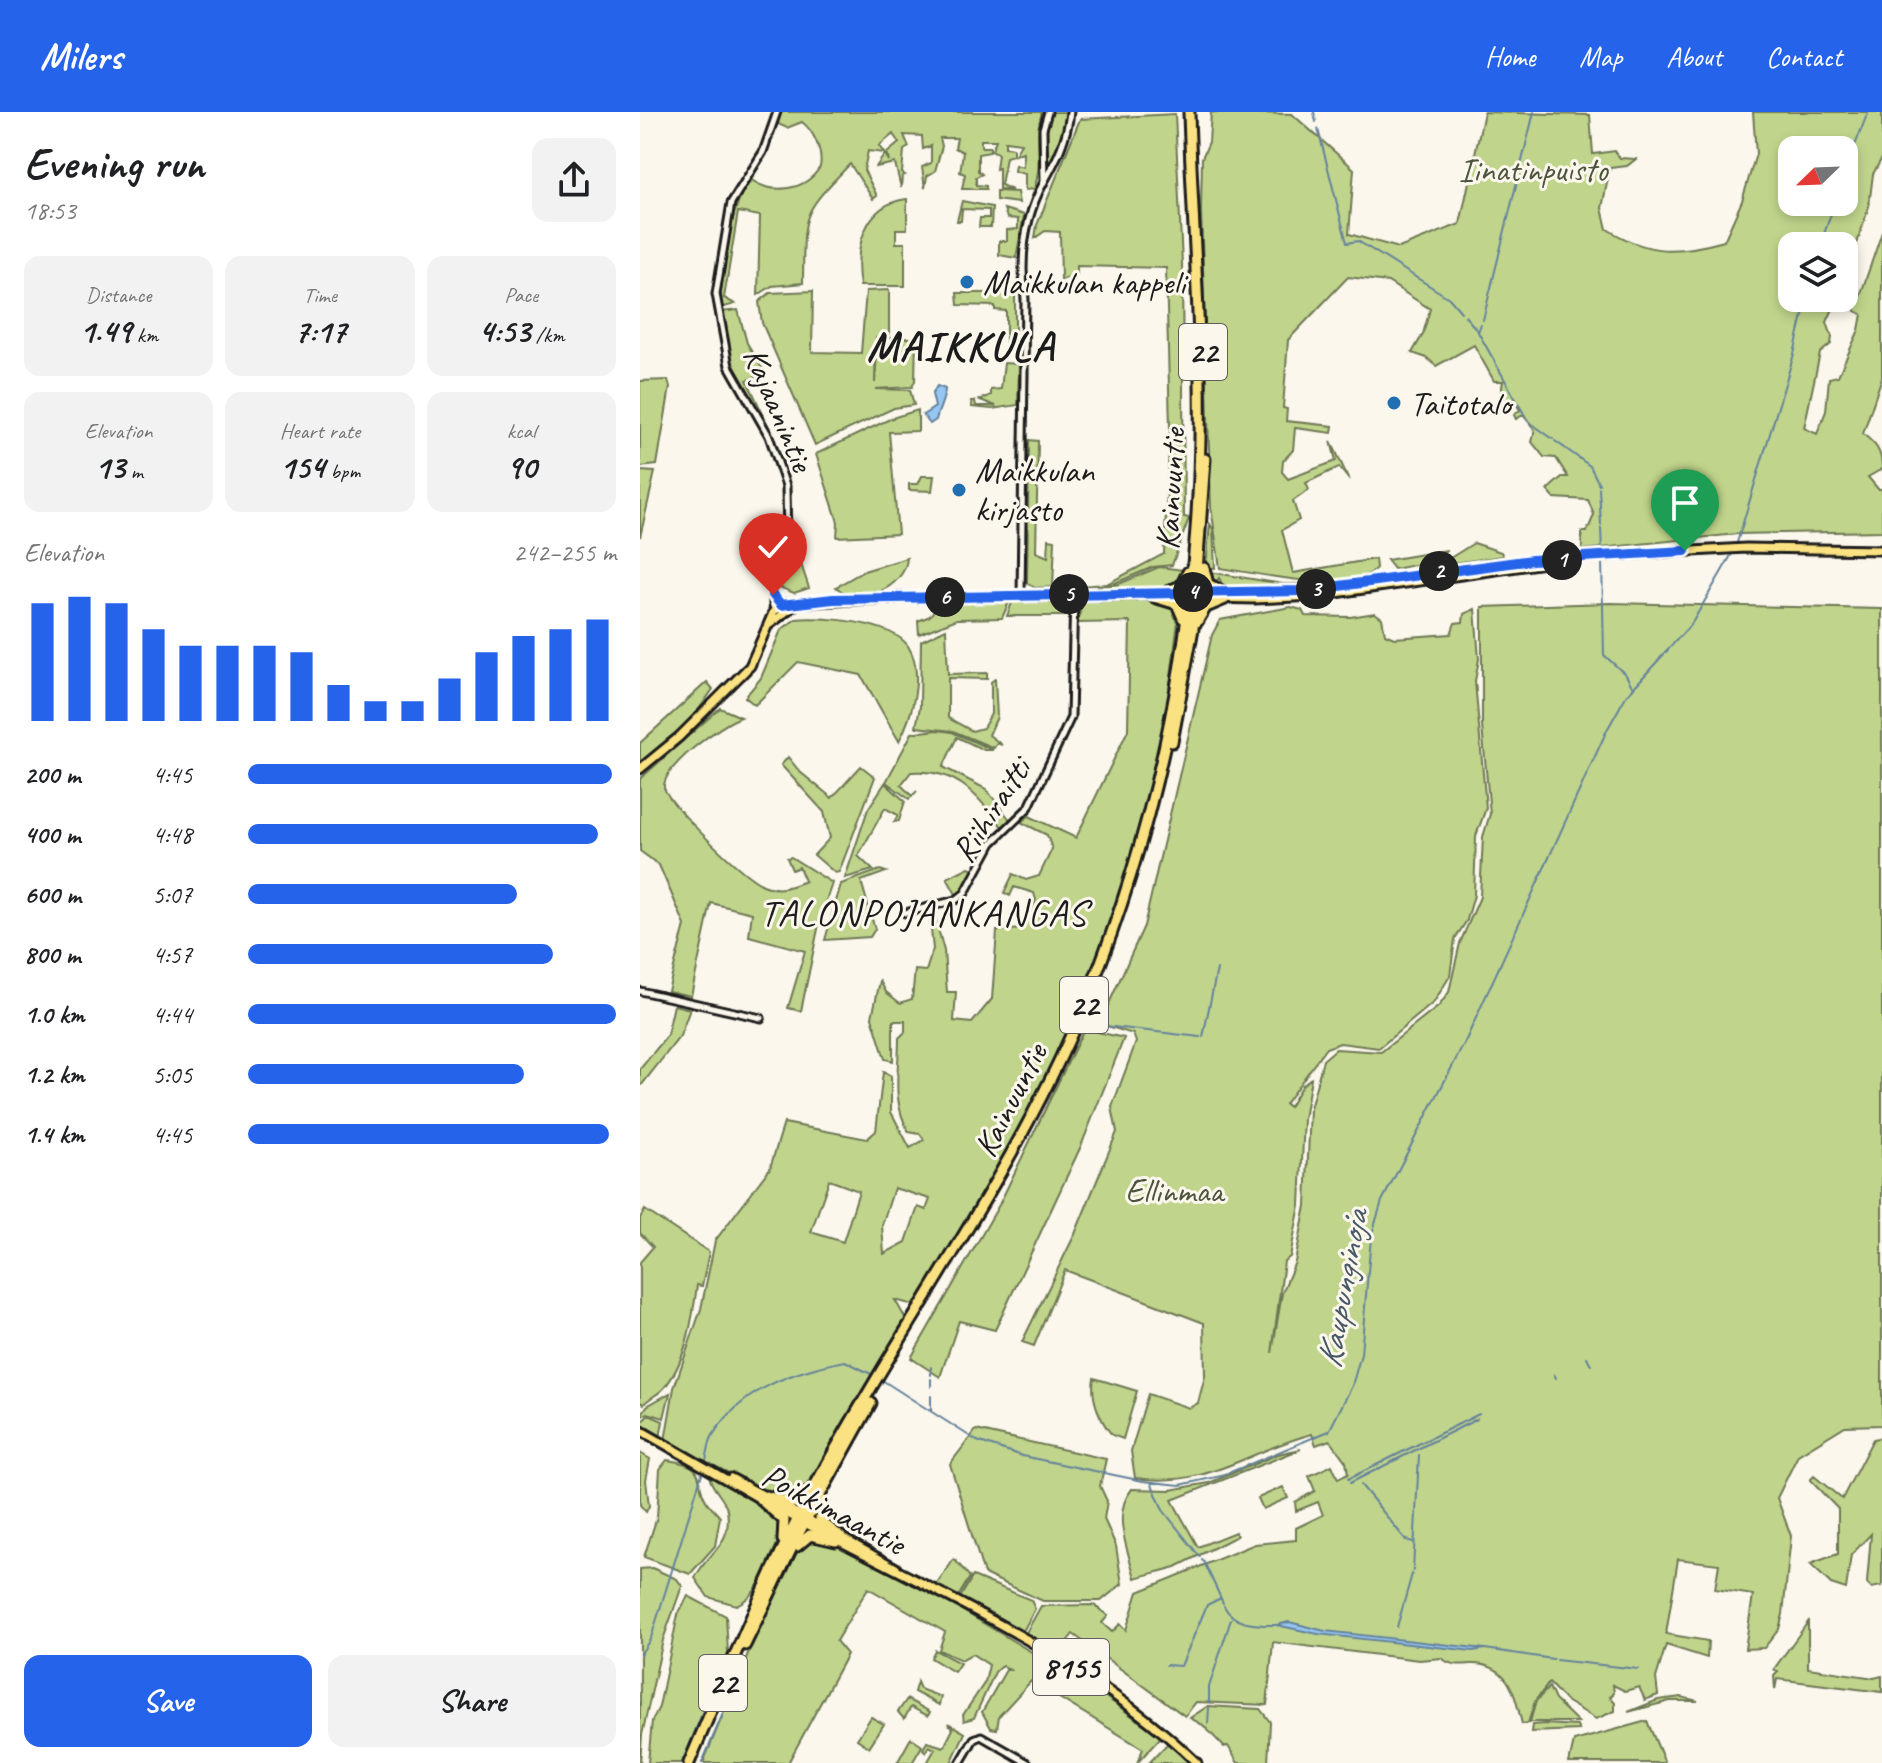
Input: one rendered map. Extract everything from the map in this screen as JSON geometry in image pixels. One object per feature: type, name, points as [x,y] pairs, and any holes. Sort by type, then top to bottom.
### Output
[{"type":"highway","name":"Kainuuntie","points":[[689,1763],[774,1565],[877,1387],[1011,1171],[1086,1015],[1148,838],[1181,701],[1202,543],[1205,395],[1192,112]]},
{"type":"highway","name":"Kainuuntie","points":[[1192,112],[1200,412],[1193,595]]},
{"type":"highway","points":[[1189,629],[1201,611],[1225,596],[1206,582],[1202,543]]},
{"type":"highway","points":[[1169,591],[1181,586],[1193,557]]},
{"type":"highway","points":[[1154,597],[1177,604],[1189,629]]},
{"type":"highway","points":[[763,1497],[790,1503],[799,1501],[831,1465]]},
{"type":"highway","points":[[831,1465],[818,1512],[823,1524],[838,1539]]},
{"type":"highway","points":[[763,1497],[785,1523],[774,1565]]},
{"type":"highway","name":"Kainuuntie","points":[[696,1763],[802,1519]]},
{"type":"highway","points":[[776,1580],[802,1539],[815,1535],[838,1539]]},
{"type":"main road","points":[[1139,593],[1154,597],[1315,596],[1563,560],[1746,548],[1882,550]]},
{"type":"main road","points":[[640,769],[679,737],[750,666],[778,609],[809,600],[1169,591],[1193,595]]},
{"type":"main road","name":"Poikkimaantie","points":[[640,1430],[1110,1691],[1142,1714],[1197,1763]]},
{"type":"street","name":"Kajaanintie","points":[[777,112],[763,152],[731,203],[716,294],[729,366],[769,436],[786,486],[787,544],[773,595],[778,609]]},
{"type":"street","points":[[1044,183],[1043,129],[1048,112]]},
{"type":"street","points":[[1021,595],[1025,299],[1022,252],[1044,183],[1064,144],[1070,112]]},
{"type":"street","name":"Riihiraitti","points":[[905,913],[956,900],[965,893],[992,843],[1029,807],[1071,717],[1074,594]]},
{"type":"street","points":[[640,991],[761,1018]]},
{"type":"street","points":[[960,1763],[974,1739],[981,1736],[1028,1763]]},
{"type":"green space","points":[[781,112],[1042,112],[1038,131],[1037,179],[1034,189],[1025,190],[1025,174],[1014,171],[1015,165],[1023,167],[1023,152],[1015,155],[1021,143],[1005,141],[1005,147],[1013,148],[1013,155],[1006,157],[1001,185],[1012,190],[999,189],[999,168],[996,169],[998,154],[992,150],[996,140],[981,140],[981,147],[990,147],[990,152],[978,154],[978,171],[982,174],[976,177],[976,185],[986,186],[986,189],[962,189],[965,174],[960,172],[963,152],[955,148],[957,138],[940,138],[942,146],[935,171],[927,176],[925,188],[922,167],[931,163],[931,146],[923,149],[922,136],[904,135],[909,147],[904,150],[902,173],[905,175],[902,176],[901,188],[895,163],[876,167],[885,154],[889,161],[887,153],[899,143],[893,134],[879,146],[884,153],[868,151],[864,170],[877,196],[873,199],[850,164],[813,206],[805,227],[803,283],[772,286],[758,295],[760,216],[738,212],[724,298],[735,304],[721,308],[727,241],[749,178],[767,187],[787,188],[806,182],[820,167],[819,149],[810,131],[802,122],[787,128],[778,124]]},
{"type":"green space","points":[[1050,112],[1069,112],[1062,143],[1046,177],[1044,135]]},
{"type":"green space","name":"Iinatinpuisto","points":[[1211,112],[1292,114],[1354,169],[1349,234],[1399,248],[1460,224],[1484,112],[1590,115],[1593,154],[1615,151],[1620,158],[1636,159],[1627,166],[1610,168],[1602,208],[1607,229],[1636,244],[1677,250],[1724,241],[1742,201],[1756,154],[1753,112],[1882,112],[1882,158],[1873,174],[1869,206],[1858,241],[1858,232],[1778,232],[1778,312],[1832,312],[1827,322],[1831,344],[1820,353],[1804,428],[1817,434],[1826,411],[1829,378],[1838,376],[1859,330],[1862,314],[1857,312],[1858,302],[1882,232],[1882,377],[1863,434],[1875,445],[1881,457],[1882,469],[1868,477],[1878,489],[1882,489],[1882,531],[1737,534],[1582,550],[1582,532],[1587,532],[1594,515],[1588,500],[1554,498],[1547,490],[1562,477],[1568,477],[1556,458],[1544,457],[1532,442],[1535,430],[1523,415],[1516,419],[1514,415],[1520,410],[1513,399],[1507,402],[1501,393],[1503,381],[1494,381],[1474,345],[1436,366],[1427,358],[1412,353],[1423,334],[1430,309],[1388,282],[1348,277],[1288,340],[1283,408],[1287,409],[1286,421],[1333,426],[1332,433],[1295,428],[1293,450],[1283,461],[1282,472],[1288,479],[1336,461],[1331,441],[1349,480],[1339,467],[1306,483],[1309,490],[1293,501],[1299,520],[1282,530],[1293,573],[1375,559],[1376,568],[1364,576],[1325,581],[1220,568],[1211,507],[1202,158],[1209,142]],"holes":[[[1697,499],[1708,503],[1710,513],[1705,523],[1696,526],[1688,510]]]},
{"type":"green space","points":[[1175,114],[1182,264],[1184,517],[1189,518],[1172,565],[1153,567],[1113,584],[1064,587],[1107,584],[1164,554],[1170,429],[1166,268],[1077,266],[1077,274],[1061,280],[1060,232],[1045,231],[1035,238],[1037,225],[1080,119]]},
{"type":"green space","points":[[996,191],[1017,192],[1019,203],[996,200]]},
{"type":"green space","points":[[907,199],[907,229],[896,229],[896,243],[905,243],[905,286],[860,286],[861,244],[871,219],[892,203]]},
{"type":"green space","points":[[962,201],[992,207],[991,227],[979,227],[980,218],[989,218],[989,210],[962,209],[961,221],[957,221]]},
{"type":"green space","points":[[1004,209],[1024,215],[1016,258],[999,255],[999,241],[1007,241],[1007,230],[1018,229],[1018,219],[1007,218]]},
{"type":"green space","points":[[889,290],[889,334],[876,338],[875,383],[878,338],[916,338],[915,381],[912,387],[875,389],[910,390],[914,405],[894,408],[815,445],[762,323],[759,302],[770,293],[813,291],[812,352],[861,353],[866,291]]},
{"type":"green space","points":[[957,293],[1015,293],[1015,351],[1006,352],[1006,311],[995,310],[995,306],[958,305]]},
{"type":"green space","points":[[738,310],[747,343],[765,373],[747,380],[772,434],[730,364],[720,312]]},
{"type":"green space","points":[[1004,363],[1019,364],[1018,405],[992,409],[972,407],[971,401],[975,401],[976,406],[996,406],[980,400],[991,395],[991,390],[1001,389]]},
{"type":"green space","points":[[668,380],[670,387],[657,465],[640,467],[640,381]]},
{"type":"green space","points":[[918,410],[918,431],[889,432],[898,534],[837,537],[838,522],[816,454],[892,418]]},
{"type":"green space","points":[[1029,440],[1038,441],[1036,552],[1048,557],[1049,539],[1055,540],[1053,587],[1035,588],[1027,583]]},
{"type":"green space","points":[[640,471],[655,472],[640,537]]},
{"type":"green space","points":[[922,476],[934,476],[932,491],[909,490],[909,484],[918,484]]},
{"type":"green space","points":[[1210,524],[1213,529],[1215,568],[1206,567]]},
{"type":"green space","points":[[1474,543],[1501,552],[1503,556],[1439,565]]},
{"type":"green space","points":[[1447,550],[1425,563],[1394,569],[1387,560]]},
{"type":"green space","points":[[799,558],[809,588],[794,593],[776,586],[786,563]]},
{"type":"green space","points":[[907,558],[898,578],[879,592],[857,596],[836,587],[864,571]]},
{"type":"green space","points":[[1159,567],[1184,570],[1179,584],[1163,589],[1083,590],[1119,584]]},
{"type":"green space","points":[[1209,572],[1283,584],[1324,584],[1279,590],[1224,588],[1219,578],[1213,586]]},
{"type":"green space","points":[[1068,597],[1071,616],[1007,616],[1013,600]]},
{"type":"green space","points":[[1084,598],[1164,601],[1179,614],[1163,738],[1121,897],[1073,1023],[995,1180],[918,1306],[895,1300],[907,1321],[902,1335],[807,1489],[796,1499],[775,1496],[665,1441],[674,1388],[701,1309],[715,1241],[770,1168],[784,1123],[867,1139],[876,1131],[883,1072],[891,1076],[891,1112],[910,1148],[924,1140],[920,1134],[909,1132],[898,1098],[899,1038],[905,1032],[905,1021],[893,1021],[893,1061],[885,1059],[872,1017],[880,981],[886,992],[900,1003],[912,999],[915,970],[926,971],[933,949],[929,911],[933,910],[944,951],[947,992],[956,992],[954,1021],[972,1023],[992,999],[997,931],[1022,929],[1036,900],[1034,893],[1014,887],[1010,896],[1004,893],[1013,874],[1026,880],[1039,876],[1052,849],[1047,835],[1021,822],[1029,816],[1076,838],[1128,730],[1130,622],[1077,623]],"holes":[[[829,1180],[859,1191],[843,1242],[811,1232]],[[894,1188],[930,1199],[926,1210],[918,1207],[906,1242],[884,1254],[882,1225]]]},
{"type":"green space","points":[[1010,600],[1002,618],[957,619],[919,634],[918,621],[930,616],[939,603]]},
{"type":"green space","name":"Ellinmaa","points":[[1610,603],[1882,609],[1882,1425],[1845,1426],[1798,1455],[1777,1498],[1791,1536],[1783,1614],[1779,1629],[1764,1648],[1745,1649],[1753,1595],[1715,1589],[1719,1564],[1678,1559],[1666,1634],[1708,1641],[1707,1658],[1666,1645],[1656,1678],[1658,1695],[1645,1700],[1639,1687],[1625,1691],[1613,1685],[1614,1693],[1610,1697],[1615,1702],[1615,1711],[1596,1719],[1566,1701],[1549,1683],[1535,1701],[1528,1723],[1522,1724],[1509,1684],[1503,1675],[1484,1665],[1456,1664],[1442,1658],[1419,1660],[1273,1642],[1267,1705],[1196,1702],[1185,1716],[1073,1634],[1057,1654],[1024,1636],[1041,1606],[1094,1605],[1108,1616],[1102,1623],[1112,1632],[1120,1624],[1126,1630],[1138,1592],[1255,1544],[1296,1540],[1296,1528],[1323,1515],[1318,1502],[1296,1511],[1295,1502],[1315,1491],[1309,1476],[1332,1465],[1338,1479],[1348,1474],[1346,1462],[1330,1440],[1316,1445],[1312,1434],[1206,1473],[1162,1480],[1135,1478],[1131,1451],[1148,1394],[1189,1408],[1198,1403],[1205,1376],[1204,1323],[1065,1270],[1034,1346],[1022,1342],[1075,1234],[1117,1132],[1112,1107],[1136,1042],[1133,1034],[1104,1025],[1103,1017],[1144,926],[1212,635],[1220,620],[1291,607],[1302,610],[1305,616],[1350,617],[1375,613],[1382,618],[1385,634],[1394,638],[1451,634],[1455,623],[1463,622],[1464,614],[1475,609],[1479,659],[1475,681],[1486,808],[1476,836],[1474,895],[1467,920],[1455,939],[1450,976],[1434,1002],[1379,1048],[1340,1043],[1326,1048],[1285,1104],[1289,1107],[1302,1085],[1311,1078],[1304,1119],[1300,1205],[1290,1257],[1284,1261],[1272,1353],[1282,1293],[1295,1262],[1306,1206],[1310,1109],[1323,1060],[1336,1049],[1381,1052],[1439,1006],[1449,992],[1460,943],[1480,897],[1483,837],[1490,814],[1482,726],[1482,607]]},
{"type":"green space","points":[[796,619],[856,622],[887,631],[908,646],[916,668],[915,694],[899,741],[861,675],[798,662],[755,705],[745,697],[761,678],[781,630]]},
{"type":"green space","points":[[946,629],[948,674],[987,673],[987,679],[948,678],[948,718],[972,731],[983,728],[991,714],[991,682],[995,679],[997,717],[989,735],[1002,745],[997,743],[994,748],[953,731],[916,727],[920,707],[921,641]]},
{"type":"green space","points":[[707,682],[713,689],[692,719],[640,762],[640,743]]},
{"type":"green space","points":[[720,708],[741,717],[707,737],[682,758],[666,779],[664,788],[709,841],[763,885],[779,888],[805,881],[799,867],[792,870],[787,858],[791,857],[832,883],[820,919],[801,1011],[788,1008],[805,951],[749,936],[752,913],[711,903],[691,996],[668,991],[685,925],[659,865],[640,851],[640,779]]},
{"type":"green space","points":[[952,732],[993,750],[984,750],[957,737],[943,767],[986,789],[1011,821],[1003,828],[965,786],[942,775],[911,772],[901,785],[912,796],[909,799],[886,782],[912,733]]},
{"type":"green space","points":[[788,757],[800,772],[832,798],[861,766],[875,777],[839,872],[835,873],[814,855],[830,838],[824,812],[781,765]]},
{"type":"green space","points":[[885,783],[905,801],[899,821],[894,822],[898,815],[885,808],[858,856],[873,870],[845,878],[868,809]]},
{"type":"green space","points":[[969,867],[976,870],[967,888],[957,896],[947,878]]},
{"type":"green space","points":[[880,870],[886,872],[861,881],[875,929],[870,937],[825,940],[841,884]]},
{"type":"green space","points":[[674,1005],[690,1009],[680,1036],[640,1087],[640,1069],[667,1036]]},
{"type":"green space","points":[[1084,1029],[1124,1038],[1081,1146],[995,1330],[959,1321],[940,1377],[911,1358],[999,1205]]},
{"type":"green space","points":[[645,1210],[709,1252],[702,1286],[697,1285],[691,1325],[678,1366],[664,1388],[644,1404],[640,1402],[640,1262],[653,1247],[640,1233],[640,1218]]},
{"type":"green space","points":[[1094,1378],[1137,1391],[1123,1439],[1112,1435],[1100,1416],[1093,1393]]},
{"type":"green space","points":[[670,1393],[664,1418],[648,1413],[640,1417],[647,1406]]},
{"type":"green space","points":[[649,1415],[663,1421],[660,1438],[640,1423]]},
{"type":"green space","points":[[976,1430],[1106,1459],[1100,1486],[1107,1501],[1104,1519],[1116,1546],[1122,1584],[1101,1601],[1043,1601],[984,1574],[950,1464]]},
{"type":"green space","points":[[1882,1437],[1882,1586],[1871,1588],[1867,1583],[1871,1534],[1851,1555],[1846,1589],[1831,1584],[1810,1564],[1838,1554],[1838,1509],[1810,1480],[1814,1476],[1842,1499],[1873,1439]]},
{"type":"green space","points":[[1301,1449],[1172,1500],[1198,1547],[1235,1532],[1237,1536],[1176,1567],[1135,1578],[1122,1520],[1126,1499],[1132,1489],[1170,1490],[1209,1483],[1278,1454]]},
{"type":"green space","points":[[640,1453],[650,1459],[646,1480],[649,1506],[646,1512],[640,1505]]},
{"type":"green space","points":[[667,1460],[695,1470],[703,1494],[720,1517],[715,1546],[690,1574],[644,1557],[657,1517],[660,1469]]},
{"type":"green space","points":[[709,1476],[763,1507],[778,1524],[780,1533],[755,1590],[736,1605],[708,1597],[695,1578],[723,1540],[728,1522],[726,1506]]},
{"type":"green space","points":[[1283,1487],[1288,1498],[1263,1509],[1258,1498]]},
{"type":"green space","points":[[807,1538],[824,1539],[953,1605],[1100,1693],[1161,1737],[1137,1763],[1143,1749],[1031,1681],[999,1716],[997,1729],[991,1728],[982,1712],[1006,1670],[1010,1670],[1002,1665],[995,1672],[974,1718],[964,1721],[963,1715],[985,1682],[989,1665],[972,1654],[961,1660],[939,1650],[945,1632],[868,1588],[836,1641],[847,1654],[788,1763],[703,1763],[763,1617],[799,1546]]},
{"type":"green space","points":[[954,1559],[970,1577],[956,1600],[935,1587]]},
{"type":"green space","points":[[652,1568],[677,1579],[682,1586],[663,1640],[642,1735],[640,1763],[640,1569]]},
{"type":"green space","points":[[973,1576],[1031,1600],[1035,1609],[1021,1635],[958,1601]]},
{"type":"green space","points":[[688,1596],[726,1616],[728,1653],[686,1763],[648,1763],[652,1721],[659,1707],[678,1614]]},
{"type":"green space","points":[[1808,1622],[1808,1668],[1874,1678],[1882,1676],[1882,1692],[1777,1679],[1775,1690],[1774,1676],[1778,1672],[1774,1669]]},
{"type":"green space","points":[[935,1650],[960,1663],[954,1672],[931,1658]]},
{"type":"green space","points":[[917,1682],[920,1689],[941,1697],[939,1705],[914,1692]]},
{"type":"green space","points":[[1549,1687],[1555,1700],[1578,1722],[1530,1722],[1536,1701]]},
{"type":"green space","points":[[1681,1697],[1698,1701],[1670,1701],[1628,1712],[1658,1700]]},
{"type":"green space","points":[[907,1699],[930,1712],[928,1716],[911,1707],[904,1719],[898,1712]]},
{"type":"green space","points":[[1208,1706],[1260,1709],[1270,1722],[1268,1763],[1238,1763],[1228,1746],[1224,1747],[1203,1725],[1190,1718]]},
{"type":"green space","points":[[871,1717],[884,1724],[869,1747],[857,1739]]},
{"type":"green space","points":[[1647,1721],[1665,1763],[1569,1763],[1574,1741]]},
{"type":"green space","points":[[948,1723],[965,1733],[951,1763],[927,1763],[935,1749],[929,1746],[926,1752],[923,1749],[927,1742],[944,1747],[953,1729]]},
{"type":"green space","points":[[1532,1725],[1577,1726],[1579,1730],[1531,1732]]},
{"type":"green space","points":[[911,1738],[922,1746],[912,1763],[897,1763]]},
{"type":"green space","points":[[1169,1742],[1190,1763],[1149,1763]]},
{"type":"water","points":[[937,386],[945,389],[945,393],[936,420],[930,424],[923,415],[935,407],[932,394]]},
{"type":"water","points":[[1289,1622],[1325,1631],[1485,1649],[1473,1651],[1318,1634],[1276,1625]]},
{"type":"waterway","points":[[1314,112],[1316,122]]},
{"type":"waterway","points":[[1483,320],[1534,112]]},
{"type":"waterway","name":"Kaupunginoja","points":[[1858,138],[1868,112]]},
{"type":"waterway","points":[[1318,129],[1347,243],[1358,241],[1449,298],[1461,312]]},
{"type":"waterway","name":"Kaupunginoja","points":[[1825,232],[1830,216]]},
{"type":"waterway","name":"Kaupunginoja","points":[[1736,546],[1804,312]]},
{"type":"waterway","points":[[1465,316],[1477,330]]},
{"type":"waterway","points":[[1481,324],[1478,332],[1528,421],[1553,439]]},
{"type":"waterway","points":[[1555,441],[1590,466],[1599,484]]},
{"type":"waterway","points":[[1599,488],[1601,525]]},
{"type":"waterway","points":[[1601,528],[1602,553]]},
{"type":"waterway","name":"Kaupunginoja","points":[[882,1380],[977,1441],[1022,1456],[1143,1481],[1180,1485],[1221,1476],[1329,1431],[1352,1386],[1361,1354],[1371,1237],[1382,1201],[1465,1042],[1607,730],[1626,696],[1692,623],[1733,552]]},
{"type":"waterway","points":[[1602,561],[1604,655],[1626,675],[1633,688]]},
{"type":"waterway","points":[[1203,1037],[1217,969]]},
{"type":"waterway","points":[[1096,1025],[1200,1037]]},
{"type":"waterway","points":[[1587,1357],[1591,1365]]},
{"type":"waterway","name":"Kaupunginoja","points":[[705,1464],[711,1438],[725,1419],[739,1405],[771,1384],[807,1370],[845,1361],[873,1375]]},
{"type":"waterway","points":[[931,1367],[931,1375]]},
{"type":"waterway","points":[[1554,1374],[1556,1378]]},
{"type":"waterway","points":[[931,1379],[931,1387]]},
{"type":"waterway","points":[[931,1396],[931,1411]]},
{"type":"waterway","points":[[1348,1479],[1479,1414]]},
{"type":"waterway","points":[[1350,1483],[1477,1419]]},
{"type":"waterway","points":[[1413,1571],[1419,1455]]},
{"type":"waterway","name":"Kaupunginoja","points":[[640,1655],[651,1638],[703,1470]]},
{"type":"waterway","points":[[1151,1482],[1163,1510],[1200,1557]]},
{"type":"waterway","points":[[1361,1485],[1406,1540],[1413,1542]]},
{"type":"waterway","points":[[1205,1564],[1223,1603]]},
{"type":"waterway","points":[[1397,1627],[1412,1574]]},
{"type":"waterway","points":[[1166,1665],[1181,1666],[1207,1605],[1221,1598]]},
{"type":"waterway","points":[[1224,1606],[1240,1621],[1277,1625]]},
{"type":"waterway","points":[[1209,1702],[1209,1687],[1231,1619]]},
{"type":"waterway","points":[[1485,1649],[1553,1659]]},
{"type":"waterway","points":[[1556,1660],[1638,1669]]},
{"type":"waterway","points":[[682,1763],[720,1670]]},
{"type":"waterway","points":[[702,1763],[736,1683]]},
{"type":"waterway","points":[[1208,1723],[1209,1708]]},
{"type":"place","name":"Maikkulan kappeli","points":[[967,282]]},
{"type":"place","name":"Taitotalo","points":[[1394,403]]},
{"type":"place","name":"Maikkulan kirjasto","points":[[959,490]]},
{"type":"district","name":"MAIKKULA","points":[[961,346]]},
{"type":"district","name":"TALONPOJANKANGAS","points":[[924,912]]},
{"type":"route","points":[[773,595],[781,605],[833,599],[1302,591],[1481,565],[1685,551]]}]
